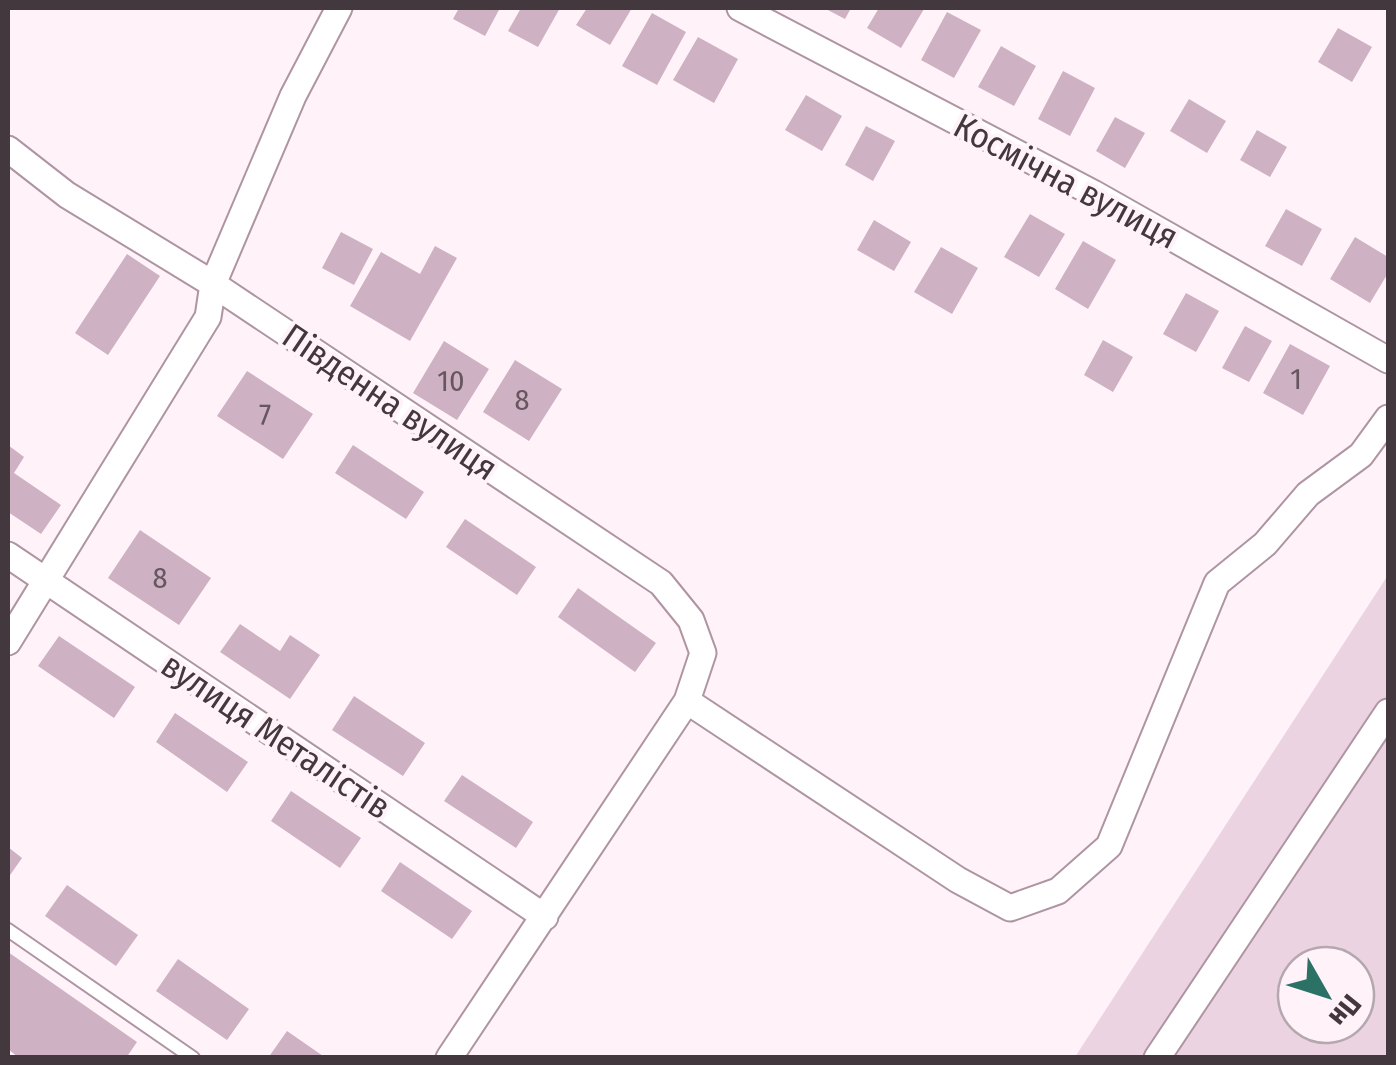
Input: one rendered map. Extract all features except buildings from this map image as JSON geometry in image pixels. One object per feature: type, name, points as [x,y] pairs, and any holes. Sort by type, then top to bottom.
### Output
[{"type":"street","points":[[8,642],[208,317],[212,284],[293,96],[339,8]]},
{"type":"street","name":"Космічна вулиця","points":[[740,8],[1093,193],[1388,360]]},
{"type":"street","name":"Південна вулиця","points":[[8,148],[67,194],[212,284],[662,583],[692,620],[703,653],[688,701],[449,1058]]},
{"type":"street","points":[[688,701],[958,880],[1010,908],[1058,891],[1109,846],[1217,583],[1265,544],[1308,494],[1361,456],[1382,432],[1388,418]]},
{"type":"street","name":"вулиця Металістів","points":[[8,555],[546,917]]},
{"type":"street","points":[[1157,1058],[1388,712]]},
{"type":"lane","points":[[8,930],[194,1058]]},
{"type":"shaded area","points":[[1388,575],[1388,1057],[1075,1057]]}]
